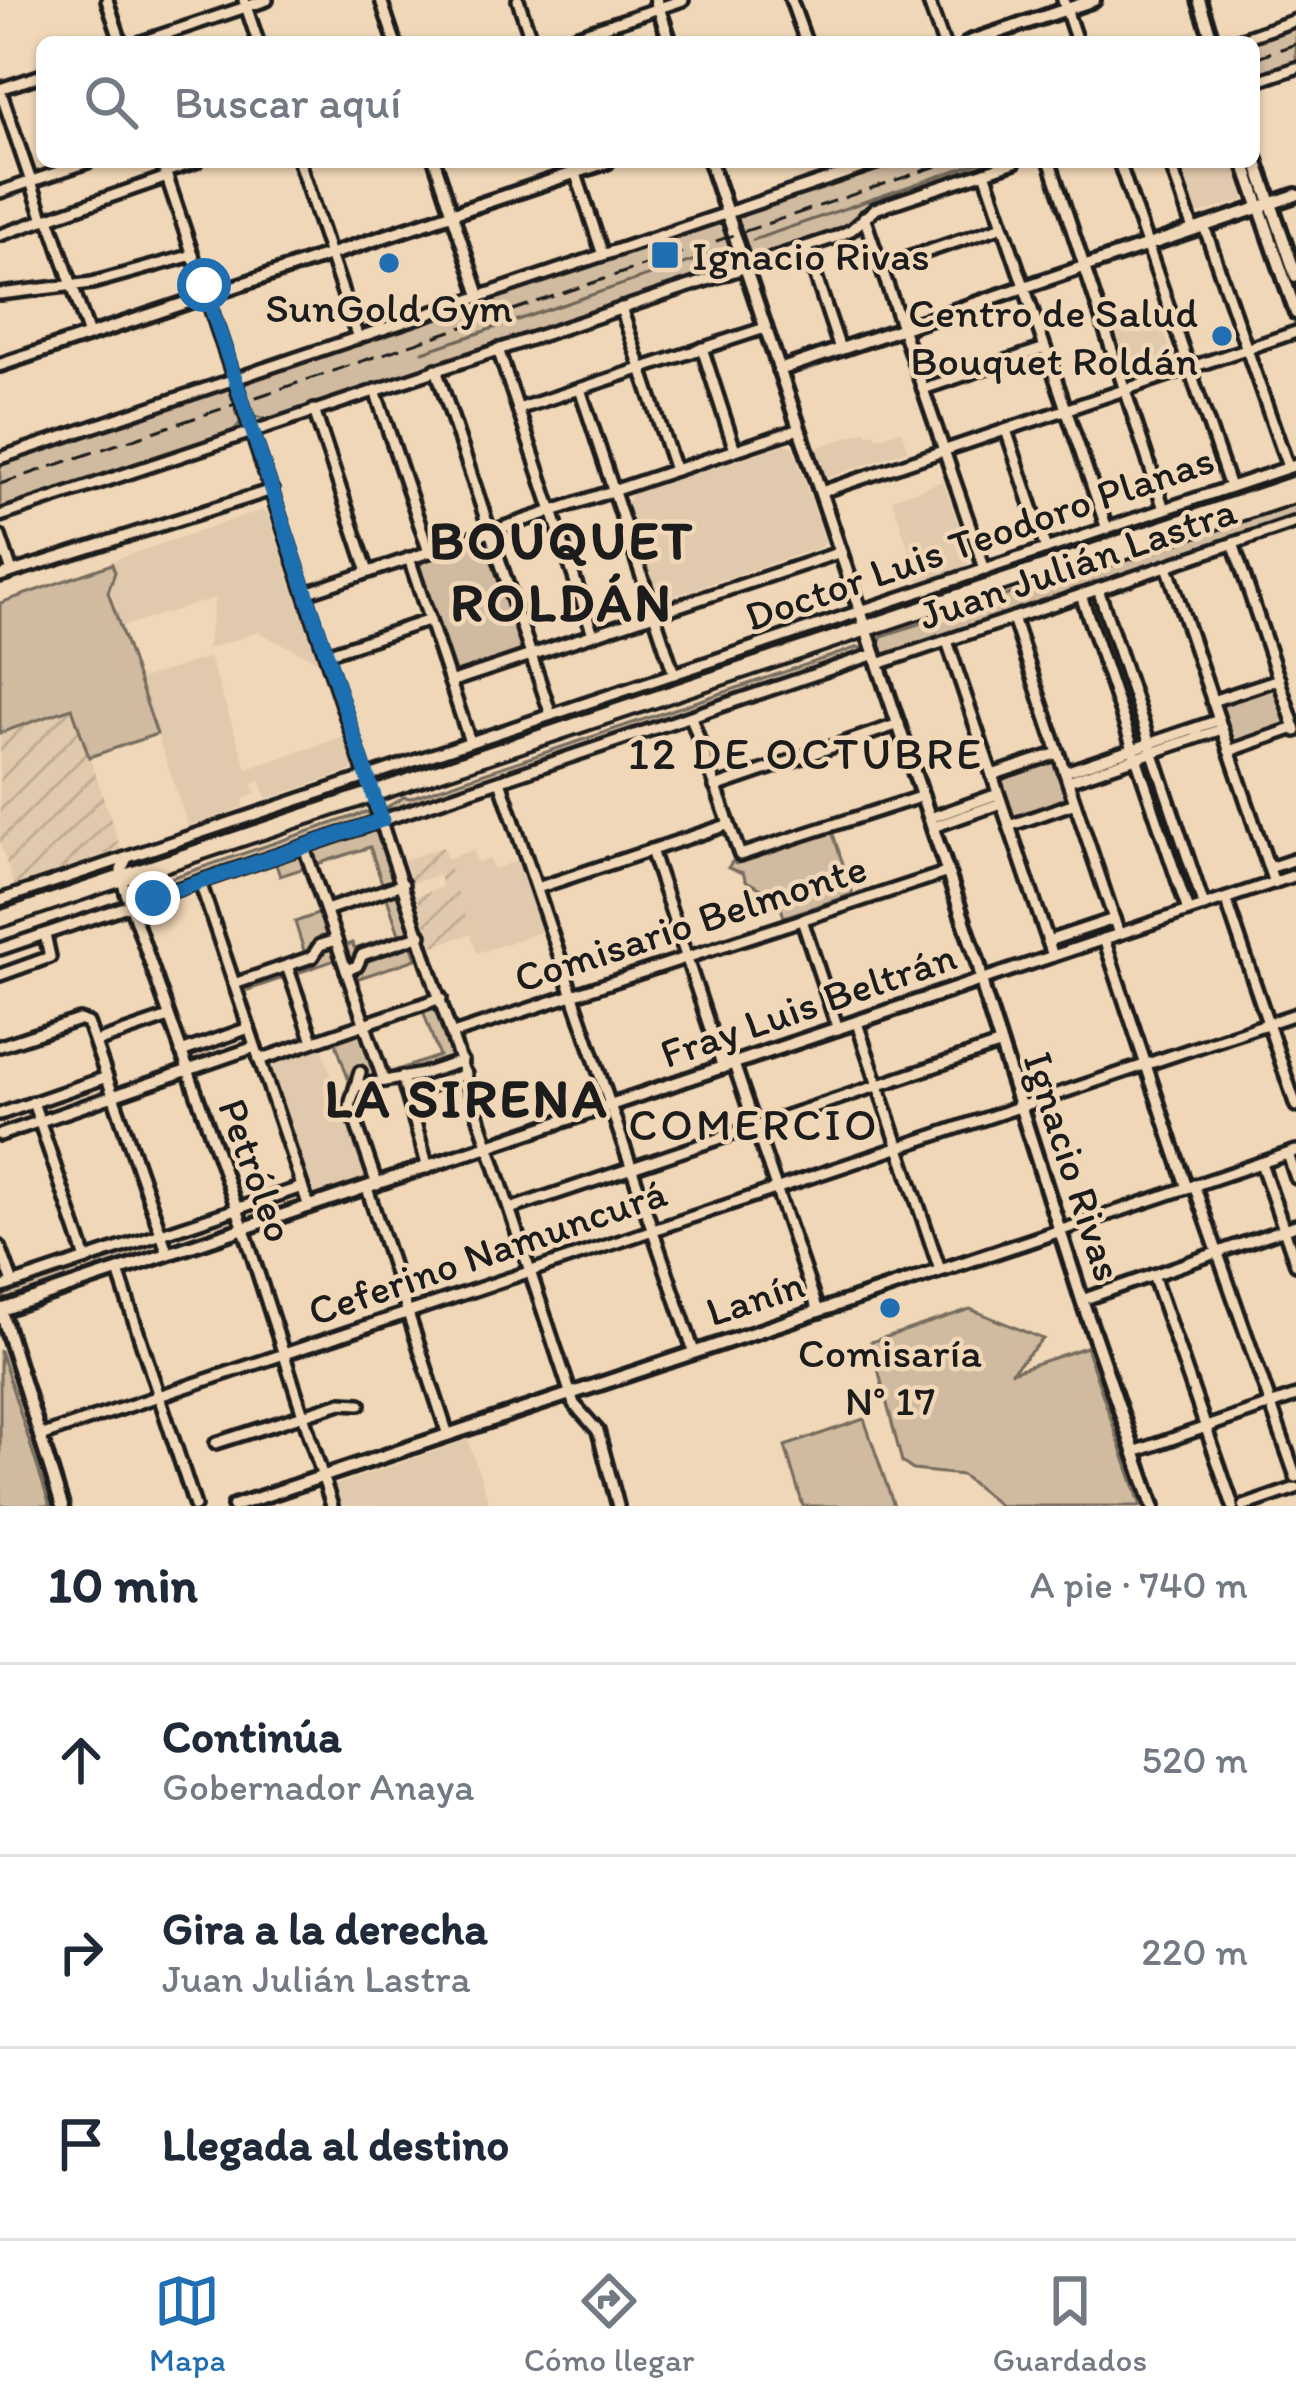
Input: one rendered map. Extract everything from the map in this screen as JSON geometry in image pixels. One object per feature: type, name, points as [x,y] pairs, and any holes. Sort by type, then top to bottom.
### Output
[{"type":"highway","points":[[868,633],[1296,484]]},
{"type":"highway","points":[[0,929],[374,798],[1296,494]]},
{"type":"highway","points":[[0,919],[123,883]]},
{"type":"main road","points":[[985,36],[1065,5],[1094,0]]},
{"type":"main road","points":[[1199,0],[1211,36]]},
{"type":"main road","points":[[657,4],[668,36]]},
{"type":"main road","points":[[0,365],[452,214],[571,168]]},
{"type":"main road","name":"Ignacio Rivas","points":[[712,168],[948,872],[1082,1300],[1153,1506]]},
{"type":"main road","points":[[1247,168],[1296,276]]},
{"type":"main road","points":[[1257,168],[1296,313]]},
{"type":"main road","points":[[779,370],[1296,194]]},
{"type":"main road","name":"Fray Luis Beltrán","points":[[0,1309],[981,980]]},
{"type":"main road","name":"Lanín","points":[[234,1506],[1062,1230]]},
{"type":"main road","points":[[0,1309],[62,1506]]},
{"type":"street","points":[[107,0],[119,36]]},
{"type":"street","points":[[157,36],[245,3],[267,0]]},
{"type":"street","points":[[381,0],[393,36]]},
{"type":"street","points":[[518,0],[530,36]]},
{"type":"street","points":[[573,36],[657,4],[683,0]]},
{"type":"street","points":[[791,0],[804,36]]},
{"type":"street","points":[[928,0],[941,36]]},
{"type":"street","points":[[245,3],[256,36]]},
{"type":"street","points":[[1065,5],[1075,36]]},
{"type":"street","points":[[1250,36],[1296,20]]},
{"type":"street","points":[[1260,80],[1296,68]]},
{"type":"street","points":[[36,77],[0,90],[89,335]]},
{"type":"street","points":[[0,192],[71,168]]},
{"type":"street","points":[[301,168],[358,338]]},
{"type":"street","points":[[437,168],[480,297]]},
{"type":"street","points":[[574,168],[603,255]]},
{"type":"street","points":[[0,458],[727,214],[845,168]]},
{"type":"street","points":[[0,516],[806,247],[846,233],[880,207],[997,168]]},
{"type":"street","points":[[1052,168],[1165,509]]},
{"type":"street","points":[[1122,168],[1230,487]]},
{"type":"street","points":[[1173,168],[1292,466]]},
{"type":"street","points":[[0,235],[165,170],[571,1394],[579,1413],[598,1431],[618,1506]]},
{"type":"street","points":[[985,172],[1107,529]]},
{"type":"street","points":[[864,218],[985,570]]},
{"type":"street","points":[[881,267],[1003,226]]},
{"type":"street","points":[[806,247],[841,349]]},
{"type":"street","points":[[0,294],[73,286],[193,255]]},
{"type":"street","points":[[622,308],[675,470]]},
{"type":"street","points":[[518,409],[765,328]]},
{"type":"street","points":[[821,492],[1296,332]]},
{"type":"street","points":[[923,388],[1045,348]]},
{"type":"street","points":[[498,349],[593,634]]},
{"type":"street","points":[[702,349],[735,450]]},
{"type":"street","points":[[436,369],[551,715]]},
{"type":"street","points":[[375,389],[429,552]]},
{"type":"street","points":[[580,389],[674,674]]},
{"type":"street","points":[[314,410],[368,572]]},
{"type":"street","points":[[306,592],[799,429]]},
{"type":"street","points":[[1006,430],[1046,549]]},
{"type":"street","name":"Doctor Luis Teodoro Planas","points":[[0,900],[1292,466]]},
{"type":"street","points":[[0,576],[272,490]]},
{"type":"street","name":"Juan Julián Lastra","points":[[0,949],[691,717],[946,640],[1296,522]]},
{"type":"street","points":[[0,536],[12,572]]},
{"type":"street","points":[[1229,751],[1296,730],[1291,701],[1279,679],[1233,543]]},
{"type":"street","points":[[450,682],[841,551]]},
{"type":"street","points":[[409,558],[470,742]]},
{"type":"street","points":[[1167,566],[1274,883]]},
{"type":"street","points":[[1097,590],[1204,906]]},
{"type":"street","points":[[1081,595],[1188,911]]},
{"type":"street","points":[[1013,618],[1119,934]]},
{"type":"street","points":[[326,655],[430,620]]},
{"type":"street","points":[[946,640],[1053,956]]},
{"type":"street","points":[[1213,701],[1279,679]]},
{"type":"street","points":[[691,717],[740,854],[922,796]]},
{"type":"street","points":[[715,787],[898,724]]},
{"type":"street","points":[[1066,777],[1220,725]]},
{"type":"street","points":[[992,775],[1058,753]]},
{"type":"street","points":[[500,781],[694,1352]]},
{"type":"street","points":[[931,822],[1000,799]]},
{"type":"street","points":[[1009,826],[1075,803]]},
{"type":"street","points":[[537,887],[728,825]]},
{"type":"street","points":[[304,847],[336,940],[351,968],[384,1081]]},
{"type":"street","points":[[651,850],[818,1311]]},
{"type":"street","points":[[123,883],[122,867],[130,856]]},
{"type":"street","points":[[1269,868],[1296,859]]},
{"type":"street","name":"Comisario Belmonte","points":[[453,1034],[948,872]]},
{"type":"street","name":"Fray Luis Beltrán","points":[[981,980],[1296,875]]},
{"type":"street","points":[[200,882],[309,1207]]},
{"type":"street","name":"Petróleo","points":[[123,883],[244,1229],[332,1506]]},
{"type":"street","points":[[326,910],[404,884]]},
{"type":"street","points":[[137,926],[139,909],[153,898]]},
{"type":"street","points":[[1226,899],[1296,1106]]},
{"type":"street","points":[[1048,941],[1114,919]]},
{"type":"street","points":[[802,920],[838,1029]]},
{"type":"street","points":[[0,975],[50,957],[45,934]]},
{"type":"street","points":[[351,968],[362,955],[421,935]]},
{"type":"street","points":[[234,984],[314,956],[320,946],[336,940]]},
{"type":"street","points":[[1104,940],[1296,1477]]},
{"type":"street","points":[[287,966],[313,1041]]},
{"type":"street","points":[[260,1060],[441,998]]},
{"type":"street","name":"Ceferino Namuncurá","points":[[40,1436],[1296,1014]]},
{"type":"street","points":[[96,1042],[169,1017]]},
{"type":"street","points":[[0,1046],[79,1019],[86,1021],[167,1255]]},
{"type":"street","points":[[857,1023],[940,1270]]},
{"type":"street","points":[[181,1052],[249,1028]]},
{"type":"street","points":[[510,1209],[1001,1045]]},
{"type":"street","points":[[0,1135],[255,1047]]},
{"type":"street","points":[[357,1086],[423,1074],[462,1061]]},
{"type":"street","points":[[360,1072],[350,1105],[448,1435]]},
{"type":"street","points":[[408,1093],[466,1073]]},
{"type":"street","points":[[0,1114],[107,1077]]},
{"type":"street","points":[[402,1077],[428,1168]]},
{"type":"street","points":[[33,1102],[86,1259]]},
{"type":"street","points":[[1292,1152],[1296,1178]]},
{"type":"street","name":"Lanín","points":[[1062,1230],[1292,1152]]},
{"type":"street","points":[[1261,1163],[1296,1264]]},
{"type":"street","points":[[0,1288],[302,1187]]},
{"type":"street","points":[[1082,1300],[1296,1225]]},
{"type":"street","points":[[0,1247],[13,1283]]},
{"type":"street","points":[[118,1271],[195,1506]]},
{"type":"street","points":[[1153,1275],[1232,1506]]},
{"type":"street","points":[[1135,1452],[1296,1396]]},
{"type":"street","points":[[216,1444],[344,1402],[360,1404]]},
{"type":"street","points":[[1244,1506],[1296,1488]]},
{"type":"shaded area","points":[[1296,23],[1296,65],[1260,77],[1258,36]]},
{"type":"shaded area","points":[[873,168],[985,168],[874,206],[839,231],[763,256],[746,252],[738,219],[744,212]]},
{"type":"shaded area","points":[[1176,168],[1236,168],[1243,201],[1193,215]]},
{"type":"shaded area","points":[[715,222],[722,224],[733,255],[730,264],[716,272],[270,420],[254,416],[243,388],[248,380]]},
{"type":"shaded area","points":[[1159,318],[1172,355],[1166,357],[1167,362],[1129,371],[1116,332]]},
{"type":"shaded area","points":[[225,387],[231,390],[243,420],[232,432],[0,510],[0,462]]},
{"type":"shaded area","points":[[901,430],[908,450],[825,475],[816,448],[866,431],[868,435],[875,432],[877,438]]},
{"type":"shaded area","points":[[786,444],[793,447],[823,546],[664,599],[661,589],[656,589],[627,503],[631,495]]},
{"type":"shaded area","points":[[1296,469],[1296,477],[874,619],[869,616],[873,611]]},
{"type":"shaded area","points":[[943,481],[970,559],[967,566],[920,582],[892,499]]},
{"type":"shaded area","points":[[1296,501],[1296,516],[882,654],[882,636]]},
{"type":"shaded area","points":[[262,510],[267,513],[318,661],[258,632],[207,649],[215,598],[120,627],[108,591],[115,572],[111,561]]},
{"type":"shaded area","points":[[479,542],[489,547],[522,648],[517,654],[455,672],[419,566]]},
{"type":"shaded area","points":[[112,564],[115,572],[108,592],[157,734],[89,757],[72,708],[0,733],[0,603]]},
{"type":"shaded area","points":[[851,620],[856,626],[383,783],[377,780],[380,776]]},
{"type":"shaded area","points":[[858,647],[864,654],[395,812],[387,807],[404,797]]},
{"type":"shaded area","points":[[209,657],[247,769],[343,737],[353,766],[350,771],[267,799],[260,781],[253,784],[256,794],[245,798],[242,808],[188,826],[139,680]]},
{"type":"shaded area","points":[[1273,684],[1287,727],[1231,743],[1220,703]]},
{"type":"shaded area","points":[[73,708],[121,849],[14,885],[0,844],[0,733]]},
{"type":"shaded area","points":[[1053,759],[1067,801],[1018,819],[1011,817],[1000,777]]},
{"type":"shaded area","points":[[366,812],[370,820],[136,900],[132,891]]},
{"type":"shaded area","points":[[371,830],[380,834],[413,930],[407,932],[416,959],[347,982],[335,960],[248,990],[243,975],[305,954],[295,922],[329,910],[342,947],[352,943],[355,949],[399,934],[370,847],[280,876],[275,862]]},
{"type":"shaded area","points":[[832,831],[853,894],[784,917],[779,902],[766,906],[760,888],[746,881],[743,873],[728,868],[732,862]]},
{"type":"shaded area","points":[[443,847],[471,934],[433,946],[416,896],[442,887],[439,875],[412,883],[404,860]]},
{"type":"shaded area","points":[[473,850],[477,862],[490,859],[493,869],[520,860],[544,931],[477,953],[446,859]]},
{"type":"shaded area","points":[[435,1004],[462,1077],[416,1092],[389,1082],[359,1092],[350,1084],[334,1038],[368,1026],[385,1074],[439,1056],[422,1008]]},
{"type":"shaded area","points":[[321,1045],[364,1173],[363,1179],[317,1194],[312,1192],[269,1066]]},
{"type":"shaded area","points":[[157,1240],[161,1245],[156,1252],[11,1300],[4,1298],[4,1290]]},
{"type":"shaded area","points":[[970,1309],[1043,1339],[1011,1372],[1086,1347],[1141,1506],[1000,1506],[962,1475],[913,1470],[902,1462],[871,1342]]},
{"type":"shaded area","points":[[0,1350],[50,1506],[0,1506]]},
{"type":"shaded area","points":[[864,1419],[894,1506],[803,1506],[785,1446]]},
{"type":"shaded area","points":[[468,1440],[490,1506],[339,1506],[333,1491],[336,1485]]},
{"type":"waterway","points":[[753,240],[963,168]]},
{"type":"waterway","points":[[423,352],[727,249]]},
{"type":"railway","points":[[1260,56],[1296,44]]},
{"type":"railway","points":[[0,484],[931,168]]},
{"type":"place","name":"Ignacio Rivas","points":[[665,255]]},
{"type":"place","name":"SunGold Gym","points":[[389,263]]},
{"type":"place","name":"Centro de Salud Bouquet Roldán","points":[[1222,336]]},
{"type":"place","name":"Comisaría N° 17","points":[[890,1308]]},
{"type":"district","name":"BOUQUET ROLDÁN","points":[[562,571]]},
{"type":"district","name":"12 DE OCTUBRE","points":[[806,753]]},
{"type":"district","name":"LA SIRENA","points":[[467,1098]]},
{"type":"district","name":"COMERCIO","points":[[754,1124]]},
{"type":"route","points":[[153,898],[382,820],[204,285]]}]
